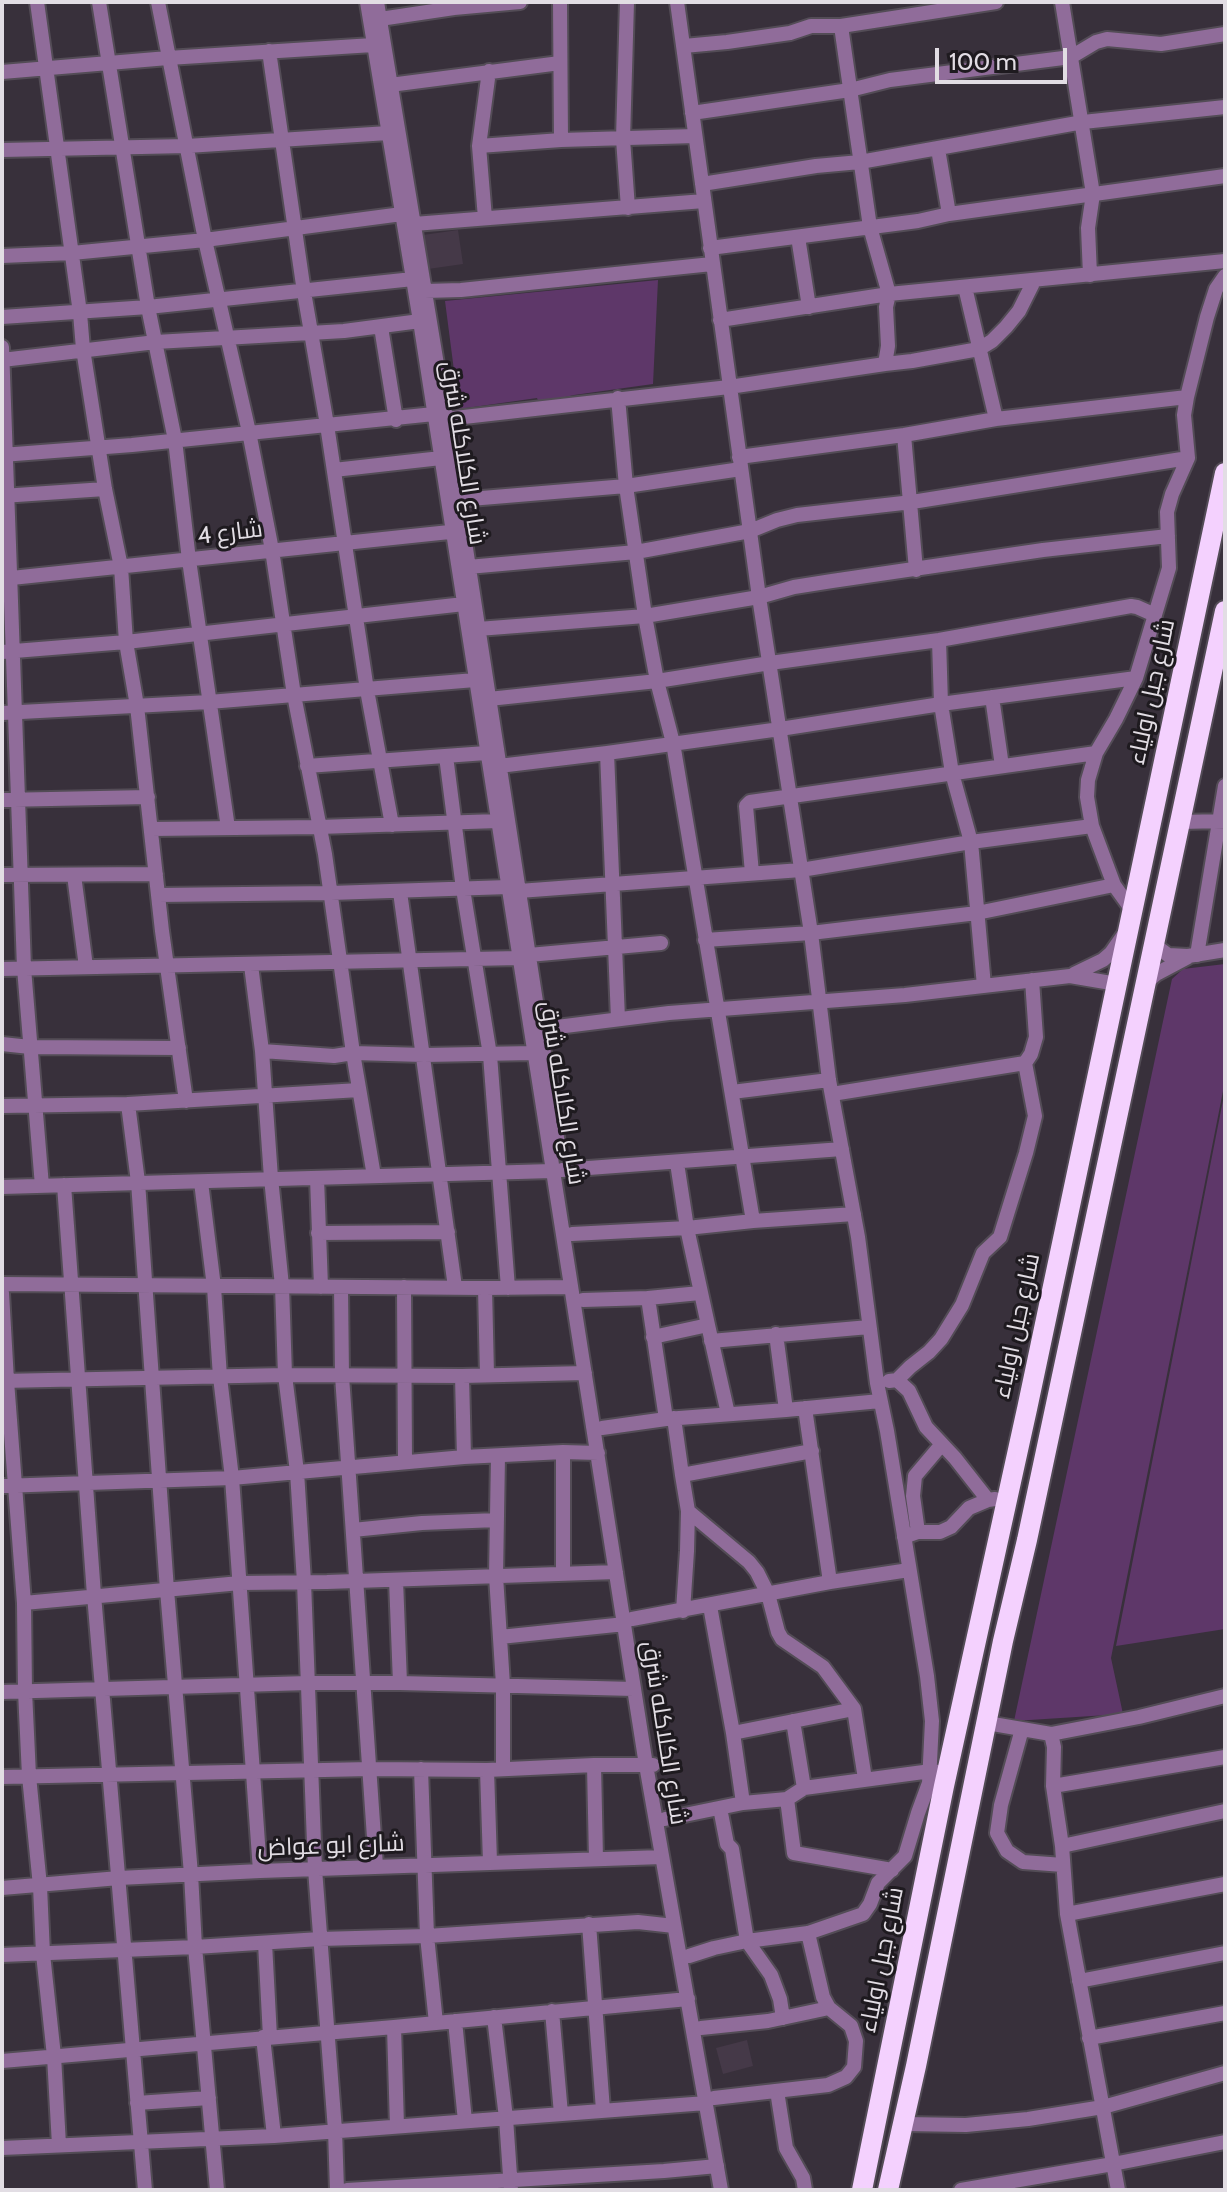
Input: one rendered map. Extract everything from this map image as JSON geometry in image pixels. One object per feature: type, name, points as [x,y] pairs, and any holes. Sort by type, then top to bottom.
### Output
[{"type":"highway","name":"شارع جبل اولياء","points":[[862,2190],[939,1772],[1002,1522],[998,1499],[1117,984],[1225,473]]},
{"type":"highway","points":[[888,2190],[1153,944],[1220,660],[1225,611]]},
{"type":"highway","points":[[1002,1522],[1026,1543]]},
{"type":"highway","points":[[993,1560],[1018,1575]]},
{"type":"street","points":[[37,2],[83,349],[121,567],[126,642],[137,706],[158,895],[186,1101]]},
{"type":"street","points":[[99,2],[148,307],[175,440],[228,828]]},
{"type":"street","points":[[158,2],[205,240],[249,432],[272,550],[294,695],[331,893],[374,1176]]},
{"type":"street","name":"شارع الكلاكله شرق","points":[[367,2],[388,133],[425,291],[440,417],[441,458],[468,567],[478,629],[499,766],[534,1053],[583,1300],[662,1857],[688,1999],[731,2190]]},
{"type":"street","name":"شارع الكلاكله شرق","points":[[377,2],[408,219],[413,279],[458,500],[464,604],[486,753],[513,889]]},
{"type":"street","points":[[380,19],[454,5],[520,2]]},
{"type":"street","points":[[560,2],[561,140]]},
{"type":"street","points":[[627,2],[623,139],[628,208]]},
{"type":"street","points":[[677,2],[759,597],[811,933],[830,1087],[854,1214],[880,1401],[911,1535]]},
{"type":"street","points":[[684,46],[790,33],[811,26],[841,26],[914,8],[996,2]]},
{"type":"street","points":[[1062,2],[1093,194],[1088,228],[1090,275]]},
{"type":"street","points":[[841,26],[870,227],[889,294],[885,364]]},
{"type":"street","points":[[692,113],[850,90],[890,80],[1071,57],[1107,39],[1161,44],[1225,34]]},
{"type":"street","points":[[2,72],[373,45]]},
{"type":"street","points":[[269,51],[367,690],[392,825]]},
{"type":"street","points":[[390,85],[560,63]]},
{"type":"street","points":[[485,218],[479,146],[489,71]]},
{"type":"street","points":[[702,184],[860,162],[1083,122],[1225,107]]},
{"type":"street","points":[[2,150],[187,146],[388,133]]},
{"type":"street","points":[[479,146],[695,136]]},
{"type":"street","points":[[938,149],[949,214]]},
{"type":"street","points":[[425,291],[453,291],[711,256],[798,237],[1225,176]]},
{"type":"street","points":[[2,256],[139,247],[295,228],[408,219],[485,218],[704,201]]},
{"type":"street","points":[[798,237],[809,307]]},
{"type":"street","points":[[720,320],[889,294],[1225,261]]},
{"type":"street","points":[[1070,976],[1111,953],[1130,920],[1092,826],[1087,797],[1088,780],[1096,753],[1136,678],[1169,568],[1167,512],[1188,458],[1184,415],[1187,397],[1207,317],[1216,289],[1225,276]]},
{"type":"street","points":[[2,317],[219,301],[413,279]]},
{"type":"street","points":[[4,454],[440,417],[729,387],[912,361],[979,349],[992,341],[1019,311],[1034,281]]},
{"type":"street","points":[[965,287],[996,419]]},
{"type":"street","points":[[2,360],[156,342],[381,327],[420,321]]},
{"type":"street","points":[[381,327],[396,420]]},
{"type":"street","points":[[2,347],[8,712],[19,800],[24,968],[42,1186]]},
{"type":"street","points":[[458,500],[626,486],[996,419],[1187,397]]},
{"type":"street","points":[[618,398],[626,486],[645,616],[673,743],[753,1221]]},
{"type":"street","points":[[904,435],[916,570]]},
{"type":"street","points":[[334,470],[441,458]]},
{"type":"street","points":[[468,567],[636,552],[750,531],[797,515],[912,502],[1188,458]]},
{"type":"street","points":[[4,496],[105,489]]},
{"type":"street","name":"شارع 4","points":[[6,579],[458,531]]},
{"type":"street","points":[[478,629],[645,616],[759,597],[794,587],[1043,550],[1168,536]]},
{"type":"street","points":[[7,652],[126,642],[464,604]]},
{"type":"street","points":[[489,699],[657,681],[939,640],[1131,606],[1155,615]]},
{"type":"street","points":[[939,640],[941,704],[952,773],[971,842],[984,986]]},
{"type":"street","points":[[499,766],[1136,678]]},
{"type":"street","points":[[8,712],[209,702],[475,680]]},
{"type":"street","points":[[992,697],[1002,766]]},
{"type":"street","points":[[307,766],[486,753]]},
{"type":"street","points":[[607,753],[618,1019]]},
{"type":"street","points":[[752,873],[747,803],[1096,753]]},
{"type":"street","points":[[446,756],[463,889],[490,1055],[508,1288]]},
{"type":"street","points":[[1193,956],[1222,821],[1225,786]]},
{"type":"street","points":[[2,800],[148,797]]},
{"type":"street","points":[[151,829],[498,821]]},
{"type":"street","points":[[1180,822],[1222,821]]},
{"type":"street","points":[[158,895],[513,889],[801,870],[1092,826]]},
{"type":"street","points":[[2,875],[156,874]]},
{"type":"street","points":[[74,875],[86,967]]},
{"type":"street","points":[[705,940],[811,933],[977,913],[1114,885]]},
{"type":"street","points":[[1208,892],[1225,889]]},
{"type":"street","points":[[400,892],[455,1287]]},
{"type":"street","points":[[2,969],[475,958],[661,943]]},
{"type":"street","points":[[1153,944],[1168,955],[1193,956],[1225,950]]},
{"type":"street","name":"شارع الكلاكله شرق","points":[[524,956],[541,1029],[570,1287],[616,1572],[628,1622],[634,1689],[665,1819],[689,1956],[721,2190]]},
{"type":"street","points":[[1145,985],[1156,974],[1193,956]]},
{"type":"street","points":[[251,965],[262,1051],[282,1286],[285,1375],[297,1472],[315,1869],[337,2190]]},
{"type":"street","points":[[541,1029],[1070,976],[1117,984]]},
{"type":"street","points":[[877,1383],[897,1380],[941,1339],[962,1305],[983,1253],[1000,1237],[1035,1116],[1025,1063],[1036,1037],[1032,980]]},
{"type":"street","points":[[2,1044],[179,1048]]},
{"type":"street","points":[[262,1051],[334,1056],[353,1053],[534,1053]]},
{"type":"street","points":[[732,1092],[830,1087],[1025,1063]]},
{"type":"street","points":[[2,1106],[128,1104],[359,1090]]},
{"type":"street","points":[[128,1104],[147,1287],[167,1590],[217,2190]]},
{"type":"street","points":[[2,1187],[557,1170],[842,1149]]},
{"type":"street","points":[[677,1163],[700,1293],[728,1414]]},
{"type":"street","points":[[317,1178],[321,1287]]},
{"type":"street","points":[[201,1182],[232,1478],[260,1871]]},
{"type":"street","points":[[64,1185],[94,1595],[145,2190]]},
{"type":"street","points":[[572,1234],[854,1214]]},
{"type":"street","points":[[318,1233],[448,1232]]},
{"type":"street","points":[[2,1284],[570,1287]]},
{"type":"street","points":[[341,1287],[342,1376],[376,1866]]},
{"type":"street","points":[[404,1287],[405,1462]]},
{"type":"street","points":[[485,1288],[487,1375]]},
{"type":"street","points":[[2,1293],[8,1486],[24,1603],[29,1776],[59,2145]]},
{"type":"street","points":[[583,1300],[700,1293]]},
{"type":"street","points":[[648,1298],[688,1511],[683,1611]]},
{"type":"street","points":[[653,1337],[708,1325]]},
{"type":"street","points":[[711,1341],[869,1327]]},
{"type":"street","points":[[776,1334],[786,1410]]},
{"type":"street","points":[[4,1381],[585,1373]]},
{"type":"street","points":[[462,1376],[464,1457]]},
{"type":"street","points":[[897,1380],[909,1391],[926,1427],[998,1499],[969,1508],[951,1527],[940,1532],[911,1535]]},
{"type":"street","points":[[602,1428],[670,1418],[880,1401]]},
{"type":"street","points":[[805,1408],[830,1582]]},
{"type":"street","points":[[689,1956],[747,1941],[808,1933],[863,1914],[878,1883],[905,1856],[918,1813],[939,1772],[930,1737],[932,1721],[927,1676],[909,1570],[915,1476],[942,1444]]},
{"type":"street","points":[[682,1475],[812,1451]]},
{"type":"street","points":[[563,1452],[563,1573]]},
{"type":"street","points":[[8,1486],[232,1478],[464,1457],[598,1453]]},
{"type":"street","points":[[490,1862],[503,1685],[496,1576],[498,1456]]},
{"type":"street","points":[[688,1511],[749,1562],[768,1594],[782,1639],[823,1667],[854,1709],[865,1779]]},
{"type":"street","points":[[353,1530],[497,1520]]},
{"type":"street","points":[[500,1637],[628,1622],[830,1582],[909,1570]]},
{"type":"street","points":[[24,1603],[240,1583],[616,1572]]},
{"type":"street","points":[[396,1580],[400,1683]]},
{"type":"street","points":[[710,1606],[743,1803]]},
{"type":"street","points":[[2,1692],[308,1683],[634,1689]]},
{"type":"street","points":[[987,1723],[1051,1734],[1225,1696]]},
{"type":"street","points":[[733,1733],[854,1709]]},
{"type":"street","points":[[793,1721],[804,1788]]},
{"type":"street","points":[[1022,1729],[1001,1805],[997,1833],[1007,1851],[1023,1862],[1063,1865]]},
{"type":"street","points":[[1051,1734],[1054,1747],[1053,1786],[1062,1846],[1067,1914],[1118,2190]]},
{"type":"street","points":[[1053,1786],[1225,1757]]},
{"type":"street","points":[[594,1765],[596,1859]]},
{"type":"street","points":[[2,1777],[651,1765]]},
{"type":"street","points":[[421,1769],[427,1936],[436,2023]]},
{"type":"street","points":[[665,1819],[743,1803],[787,1799],[804,1788],[939,1772]]},
{"type":"street","points":[[787,1799],[794,1853],[892,1870]]},
{"type":"street","points":[[720,1808],[727,1844],[732,1849],[747,1941],[771,1975],[783,2018]]},
{"type":"street","points":[[1062,1846],[1225,1811]]},
{"type":"street","name":"شارع ابو عواض","points":[[2,1888],[191,1874],[662,1857]]},
{"type":"street","points":[[1067,1914],[1225,1884]]},
{"type":"street","points":[[2,1955],[427,1936],[589,1924],[638,1922],[674,1926]]},
{"type":"street","points":[[589,1924],[603,2110]]},
{"type":"street","points":[[2,2148],[274,2136],[710,2101],[828,2085],[846,2077],[854,2067],[856,2041],[851,2026],[829,2008],[820,1986],[808,1933]]},
{"type":"street","points":[[769,1939],[771,1975]]},
{"type":"street","points":[[265,1943],[274,2136]]},
{"type":"street","points":[[1079,1981],[1225,1953]]},
{"type":"street","points":[[2,2061],[688,1999]]},
{"type":"street","points":[[701,2028],[747,2024],[829,2008]]},
{"type":"street","points":[[552,2011],[561,2114]]},
{"type":"street","points":[[1089,2038],[1225,2013]]},
{"type":"street","points":[[494,2017],[510,2184]]},
{"type":"street","points":[[455,2021],[465,2121]]},
{"type":"street","points":[[394,2027],[397,2126]]},
{"type":"street","points":[[904,2124],[966,2125],[1028,2119],[1103,2107],[1225,2073]]},
{"type":"street","points":[[777,2091],[786,2148],[803,2178],[805,2190]]},
{"type":"street","points":[[137,2103],[209,2098]]},
{"type":"street","points":[[961,2190],[1225,2142]]},
{"type":"street","points":[[347,2190],[510,2184],[717,2166]]},
{"type":"shaded area","points":[[458,230],[463,264],[428,269],[423,235]]},
{"type":"shaded area","points":[[658,280],[653,384],[539,403],[537,398],[459,409],[445,301]]},
{"type":"shaded area","points":[[1225,964],[1225,1081],[1111,1658],[1123,1714],[1014,1721],[1172,979],[1183,969]]},
{"type":"shaded area","points":[[1225,1090],[1225,1629],[1116,1646]]},
{"type":"shaded area","points":[[747,2040],[753,2066],[723,2074],[716,2048]]}]
